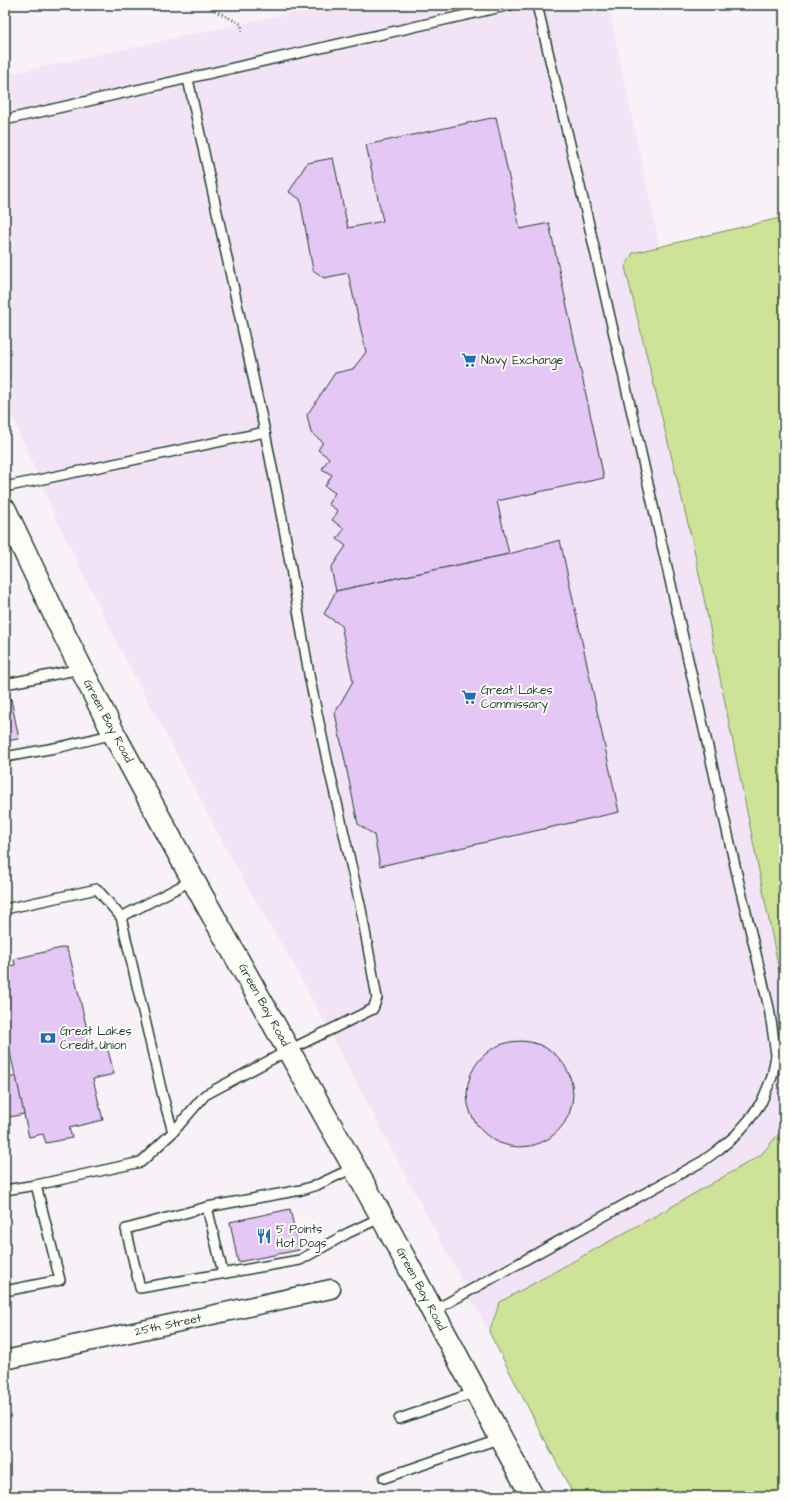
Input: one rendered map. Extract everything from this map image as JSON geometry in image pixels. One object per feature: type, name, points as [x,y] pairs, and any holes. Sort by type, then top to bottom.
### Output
[{"type":"main road","name":"Green Bay Road","points":[[5,510],[81,669],[114,734],[193,880],[382,1217],[532,1496]]},
{"type":"street","name":"25th Street","points":[[5,1360],[331,1289]]},
{"type":"lane","points":[[5,120],[510,5]]},
{"type":"lane","points":[[433,1310],[696,1164],[718,1150],[735,1136],[749,1120],[762,1101],[772,1077],[776,1055],[769,1008],[537,5]]},
{"type":"lane","points":[[5,1190],[36,1185],[141,1162],[173,1132],[204,1094],[373,1009],[377,998],[361,909],[310,680],[285,534],[265,432],[188,79]]},
{"type":"lane","points":[[5,487],[265,432]]},
{"type":"lane","points":[[5,684],[81,669]]},
{"type":"lane","points":[[5,757],[60,747],[114,734]]},
{"type":"lane","points":[[121,917],[193,880]]},
{"type":"lane","points":[[5,909],[97,889],[121,917],[163,1097],[173,1132]]},
{"type":"lane","points":[[354,1167],[317,1185],[301,1190],[207,1207],[126,1229],[140,1288],[300,1260],[348,1233],[382,1217]]},
{"type":"lane","points":[[5,1291],[60,1280],[36,1185]]},
{"type":"lane","points":[[207,1207],[224,1273]]},
{"type":"lane","points":[[399,1419],[476,1392]]},
{"type":"lane","points":[[384,1478],[501,1438]]},
{"type":"path","points":[[204,5],[240,24],[242,33]]},
{"type":"shaded area","points":[[328,5],[608,5],[660,247],[633,253],[625,267],[693,544],[784,995],[784,1122],[780,1132],[761,1155],[500,1302],[489,1332],[294,965],[245,883],[118,645],[56,518],[5,399],[5,75]]},
{"type":"green space","points":[[784,217],[784,995],[693,544],[625,267],[633,253]]},
{"type":"green space","points":[[784,1122],[784,1496],[574,1496],[489,1332],[500,1302],[761,1155],[780,1132]]},
{"type":"building","name":"Navy Exchange","points":[[496,117],[520,229],[549,223],[604,478],[497,501],[509,554],[336,591],[331,568],[346,546],[337,539],[344,529],[332,520],[338,511],[328,504],[335,493],[325,486],[332,475],[322,469],[329,458],[318,450],[323,442],[311,433],[307,415],[335,373],[353,369],[366,352],[348,273],[324,278],[313,270],[300,199],[289,192],[307,163],[333,158],[348,228],[383,221],[366,145]]},
{"type":"building","name":"Great Lakes Commissary","points":[[560,540],[619,812],[380,866],[374,835],[358,824],[335,713],[353,681],[341,625],[324,614],[336,591],[509,554]]},
{"type":"building","points":[[11,699],[19,739],[5,741],[5,700]]},
{"type":"building","name":"Great Lakes Credit Union","points":[[66,947],[69,953],[91,1046],[86,1047],[87,1050],[107,1046],[114,1074],[93,1079],[103,1120],[69,1128],[72,1138],[46,1143],[43,1134],[29,1137],[5,1030],[5,967],[15,965],[14,959]]},
{"type":"building","points":[[520,1041],[540,1045],[557,1057],[569,1074],[573,1094],[569,1114],[557,1131],[540,1143],[520,1147],[500,1143],[483,1131],[471,1114],[467,1094],[471,1074],[483,1057],[500,1045]]},
{"type":"building","points":[[16,1076],[24,1114],[5,1118],[5,1079]]},
{"type":"building","name":"5 Points Hot Dogs","points":[[290,1209],[299,1250],[238,1262],[230,1222]]},
{"type":"place","name":"Navy Exchange","points":[[469,360]]},
{"type":"place","name":"Great Lakes Commissary","points":[[469,697]]},
{"type":"place","name":"Great Lakes Credit Union","points":[[48,1038]]},
{"type":"place","name":"5 Points Hot Dogs","points":[[264,1236]]}]
